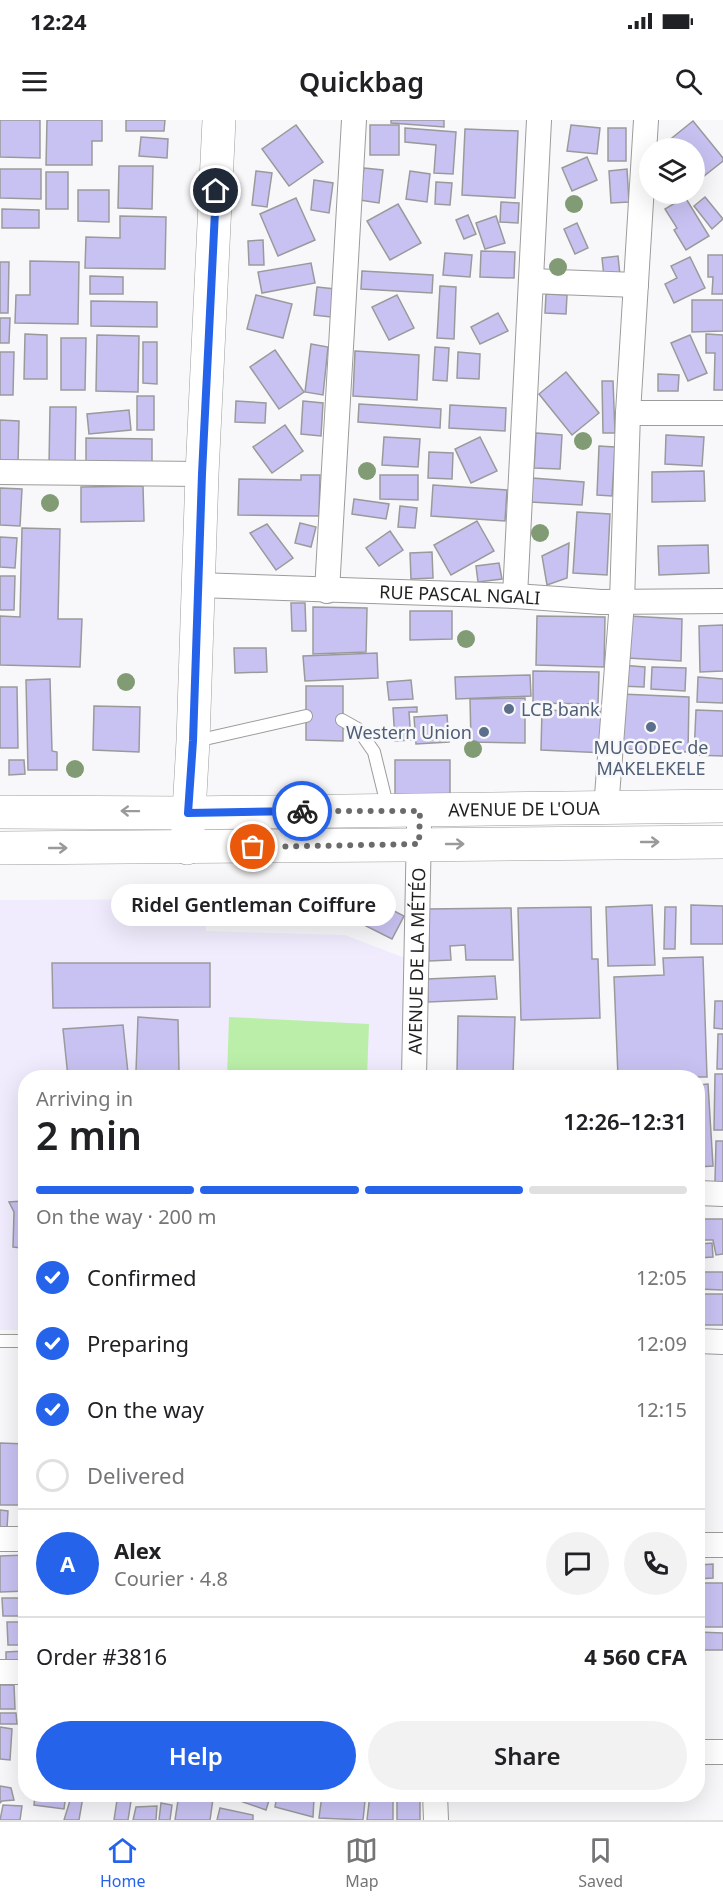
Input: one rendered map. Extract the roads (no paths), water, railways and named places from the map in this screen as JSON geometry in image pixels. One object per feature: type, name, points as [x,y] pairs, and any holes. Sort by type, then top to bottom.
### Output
[{"type":"main road","points":[[187,848],[219,120]]},
{"type":"main road","name":"AVENUE DE L'OUA","points":[[0,812],[188,813],[723,806]]},
{"type":"main road","name":"AVENUE DE L'OUA","points":[[0,848],[723,842]]},
{"type":"street","points":[[327,591],[354,120]]},
{"type":"street","points":[[515,596],[539,120]]},
{"type":"street","points":[[606,809],[622,602],[628,413],[646,120]]},
{"type":"street","points":[[531,281],[636,285]]},
{"type":"street","points":[[628,413],[723,413]]},
{"type":"street","points":[[0,472],[202,474]]},
{"type":"street","name":"RUE PASCAL NGALI","points":[[198,585],[622,602],[723,601]]},
{"type":"street","name":"AVENUE DE LA MÉTÉO","points":[[404,810],[419,844],[414,1070]]},
{"type":"street","points":[[705,1193],[723,1194]]},
{"type":"street","points":[[705,1341],[723,1342]]},
{"type":"street","points":[[0,1539],[18,1539]]},
{"type":"street","points":[[705,1545],[723,1545]]},
{"type":"street","points":[[0,1672],[18,1672]]},
{"type":"street","points":[[705,1752],[723,1752]]},
{"type":"street","points":[[435,1802],[436,1820]]},
{"type":"lane","points":[[193,741],[306,716]]},
{"type":"lane","points":[[342,720],[358,729],[375,752],[404,810]]},
{"type":"lane","points":[[0,1341],[18,1341]]},
{"type":"place","name":"LCB bank","points":[[509,709]]},
{"type":"place","name":"MUCODEC de MAKELEKELE","points":[[651,727]]},
{"type":"place","name":"Western Union","points":[[484,732]]},
{"type":"place","name":"Ridel Gentleman Coiffure","points":[[253,847]]}]
